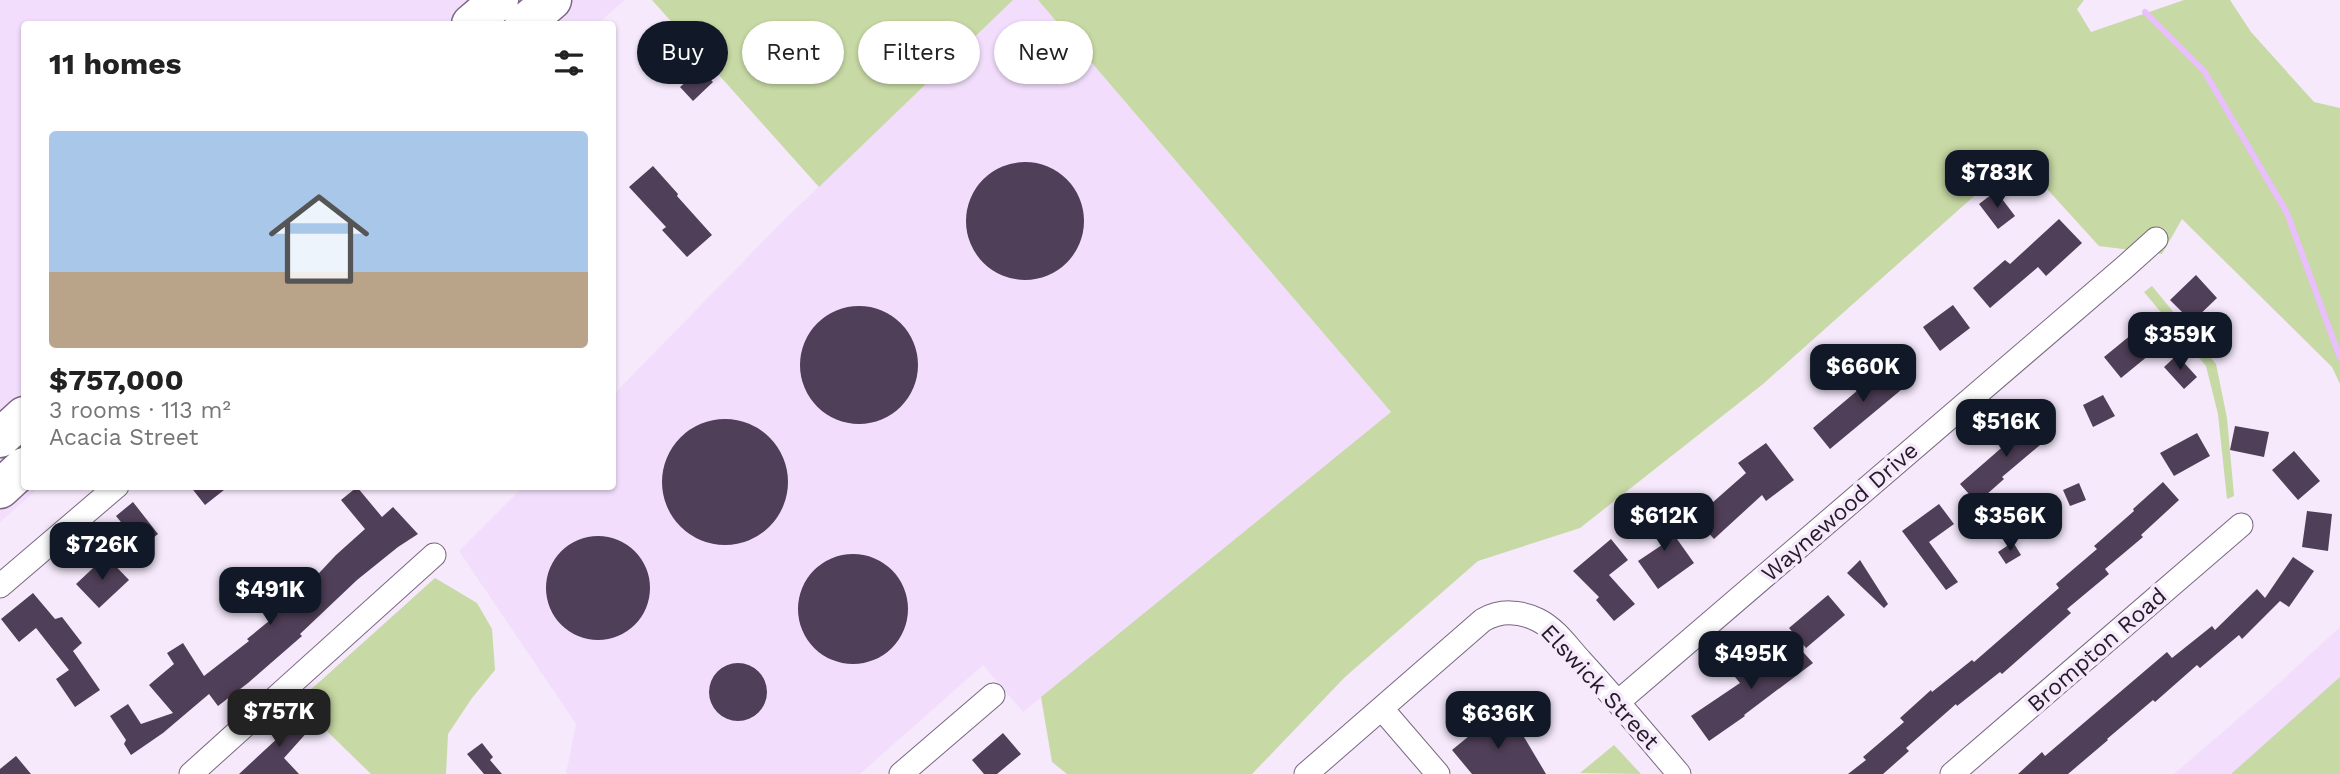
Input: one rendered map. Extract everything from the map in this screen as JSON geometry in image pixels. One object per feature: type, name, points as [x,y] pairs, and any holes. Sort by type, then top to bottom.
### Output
[{"type":"highway","points":[[474,21],[499,0]]},
{"type":"highway","points":[[528,21],[552,0]]},
{"type":"highway","points":[[0,438],[21,419]]},
{"type":"highway","points":[[0,489],[21,470]]},
{"type":"street","name":"Waynewood Drive","points":[[1618,702],[2156,239]]},
{"type":"street","points":[[0,586],[112,490]]},
{"type":"street","name":"Brompton Road","points":[[1952,774],[2241,525]]},
{"type":"street","points":[[191,774],[434,555]]},
{"type":"street","name":"Elswick Street","points":[[1382,709],[1483,621],[1499,613],[1529,616],[1552,629],[1679,774]]},
{"type":"street","points":[[901,774],[993,695]]},
{"type":"street","points":[[1306,774],[1382,709],[1438,774]]},
{"type":"shaded area","points":[[0,0],[625,0],[600,21],[21,21],[21,490],[37,490],[0,522]]},
{"type":"shaded area","points":[[1013,0],[1038,0],[1056,21],[994,21],[994,84],[1093,84],[1093,64],[1391,412],[1023,712],[983,665],[860,774],[566,774],[576,724],[459,551],[520,490],[616,490],[616,392],[782,222],[926,84],[980,84],[980,32]]},
{"type":"shaded area","points":[[2340,627],[2340,774],[2174,774],[2268,693]]},
{"type":"green space","points":[[652,0],[1013,0],[980,32],[980,21],[858,21],[858,84],[926,84],[819,187],[727,84],[728,21],[671,21]]},
{"type":"green space","points":[[1038,0],[2084,0],[2077,9],[2091,32],[2184,0],[2230,0],[2251,32],[2314,102],[2340,108],[2340,384],[2332,367],[2182,219],[2162,254],[2099,246],[2018,157],[1763,384],[1580,528],[1478,561],[1345,677],[1252,774],[1067,774],[1052,762],[1041,697],[1391,412],[1093,64],[1093,21],[1056,21]]},
{"type":"green space","points":[[2152,286],[2216,364],[2227,418],[2234,496],[2227,499],[2218,414],[2206,366],[2144,292]]},
{"type":"green space","points":[[435,578],[477,603],[492,629],[495,670],[448,734],[446,774],[371,774],[297,702]]},
{"type":"green space","points":[[2340,677],[2340,774],[2231,774]]},
{"type":"green space","points":[[1614,745],[1641,774],[1580,773]]},
{"type":"building","points":[[684,84],[711,84],[693,101],[680,87]]},
{"type":"building","points":[[1025,162],[1048,166],[1067,179],[1080,198],[1084,221],[1080,244],[1067,263],[1048,276],[1025,280],[1002,276],[983,263],[970,244],[966,221],[970,198],[983,179],[1002,166]]},
{"type":"building","points":[[653,166],[712,235],[687,257],[662,230],[666,227],[629,187]]},
{"type":"building","points":[[1996,191],[2015,216],[1998,229],[1979,204]]},
{"type":"building","points":[[2059,219],[2082,243],[2046,276],[2038,267],[1990,308],[1973,288],[2005,260],[2010,264]]},
{"type":"building","points":[[2196,275],[2217,298],[2192,322],[2170,300]]},
{"type":"building","points":[[1953,305],[1970,328],[1940,351],[1923,327]]},
{"type":"building","points":[[859,306],[882,310],[901,323],[914,342],[918,365],[914,388],[901,407],[882,420],[859,424],[836,420],[817,407],[804,388],[800,365],[804,342],[817,323],[836,310]]},
{"type":"building","points":[[2137,330],[2154,351],[2121,378],[2104,357]]},
{"type":"building","points":[[2177,355],[2197,377],[2184,389],[2164,367]]},
{"type":"building","points":[[1896,358],[1913,380],[1830,449],[1813,428]]},
{"type":"building","points":[[2103,395],[2115,416],[2093,427],[2083,405]]},
{"type":"building","points":[[2035,415],[2052,435],[2002,477],[2004,479],[1977,503],[1960,484]]},
{"type":"building","points":[[725,419],[749,423],[770,437],[784,458],[788,482],[784,506],[770,527],[749,541],[725,545],[701,541],[680,527],[666,506],[662,482],[666,458],[680,437],[701,423]]},
{"type":"building","points":[[2235,426],[2269,432],[2264,457],[2230,450]]},
{"type":"building","points":[[2197,433],[2210,456],[2174,476],[2160,453]]},
{"type":"building","points":[[1766,443],[1794,480],[1766,501],[1762,495],[1714,539],[1695,518],[1746,473],[1738,463]]},
{"type":"building","points":[[2294,451],[2320,481],[2298,500],[2272,470]]},
{"type":"building","points":[[2163,482],[2179,500],[2141,535],[2143,537],[2105,569],[2109,574],[2067,609],[2071,613],[2002,674],[2000,672],[1957,706],[1956,704],[1906,748],[1909,751],[1883,774],[1848,774],[1866,760],[1863,757],[1904,722],[1900,718],[1931,690],[1932,692],[1972,660],[1974,662],[2059,588],[2056,584],[2097,549],[2094,546]]},
{"type":"building","points":[[2079,483],[2086,500],[2070,506],[2063,490]]},
{"type":"building","points":[[193,490],[224,490],[205,505]]},
{"type":"building","points":[[353,490],[360,490],[382,517],[393,507],[418,534],[357,580],[300,634],[302,636],[248,683],[218,706],[209,694],[163,733],[131,755],[124,744],[126,740],[110,716],[128,704],[141,724],[173,713],[149,685],[174,664],[167,653],[183,643],[204,676],[249,641],[247,639],[291,603],[336,555],[365,529],[341,500]]},
{"type":"building","points":[[133,502],[158,534],[141,547],[116,516]]},
{"type":"building","points":[[1939,504],[1954,524],[1929,542],[1958,582],[1946,590],[1902,531]]},
{"type":"building","points":[[1655,508],[1694,563],[1658,589],[1638,561],[1662,545],[1641,521]]},
{"type":"building","points":[[2307,511],[2332,514],[2328,551],[2302,547]]},
{"type":"building","points":[[598,536],[618,540],[635,551],[646,568],[650,588],[646,608],[635,625],[618,636],[598,640],[578,636],[561,625],[550,608],[546,588],[550,568],[561,551],[578,540]]},
{"type":"building","points":[[1611,539],[1628,560],[1609,575],[1635,604],[1614,621],[1596,600],[1599,597],[1573,571]]},
{"type":"building","points":[[2013,542],[2021,555],[2006,564],[1998,552]]},
{"type":"building","points":[[853,554],[874,558],[892,570],[904,588],[908,609],[904,630],[892,648],[874,660],[853,664],[832,660],[814,648],[802,630],[798,609],[802,588],[814,570],[832,558]]},
{"type":"building","points":[[106,556],[129,580],[99,608],[76,584]]},
{"type":"building","points":[[2293,557],[2314,571],[2289,607],[2280,601],[2242,639],[2239,635],[2200,668],[2197,665],[2068,774],[2018,774],[2042,752],[2045,756],[2167,652],[2172,658],[2212,626],[2215,630],[2257,589],[2265,598]]},
{"type":"building","points":[[1860,560],[1888,604],[1884,608],[1847,573]]},
{"type":"building","points":[[33,593],[55,619],[62,617],[82,643],[73,651],[100,690],[75,707],[56,679],[69,670],[36,628],[19,642],[1,619]]},
{"type":"building","points":[[1828,595],[1845,615],[1806,648],[1789,628]]},
{"type":"building","points":[[1794,642],[1813,663],[1709,741],[1691,716],[1740,683],[1735,677],[1759,659],[1761,667]]},
{"type":"building","points":[[738,663],[754,668],[762,676],[767,692],[762,708],[754,716],[738,721],[722,716],[714,708],[709,692],[714,676],[722,668]]},
{"type":"building","points":[[289,711],[310,729],[284,758],[299,774],[239,774],[280,736],[272,730]]},
{"type":"building","points":[[1497,713],[1512,731],[1518,727],[1546,774],[1472,774],[1452,750]]},
{"type":"building","points":[[1003,733],[1021,754],[997,774],[984,774],[972,760]]},
{"type":"building","points":[[482,743],[493,757],[490,760],[502,774],[484,774],[467,754]]},
{"type":"building","points":[[16,756],[31,774],[0,774],[0,769]]},
{"type":"waterway","points":[[2145,12],[2204,71],[2287,213],[2340,358]]}]
